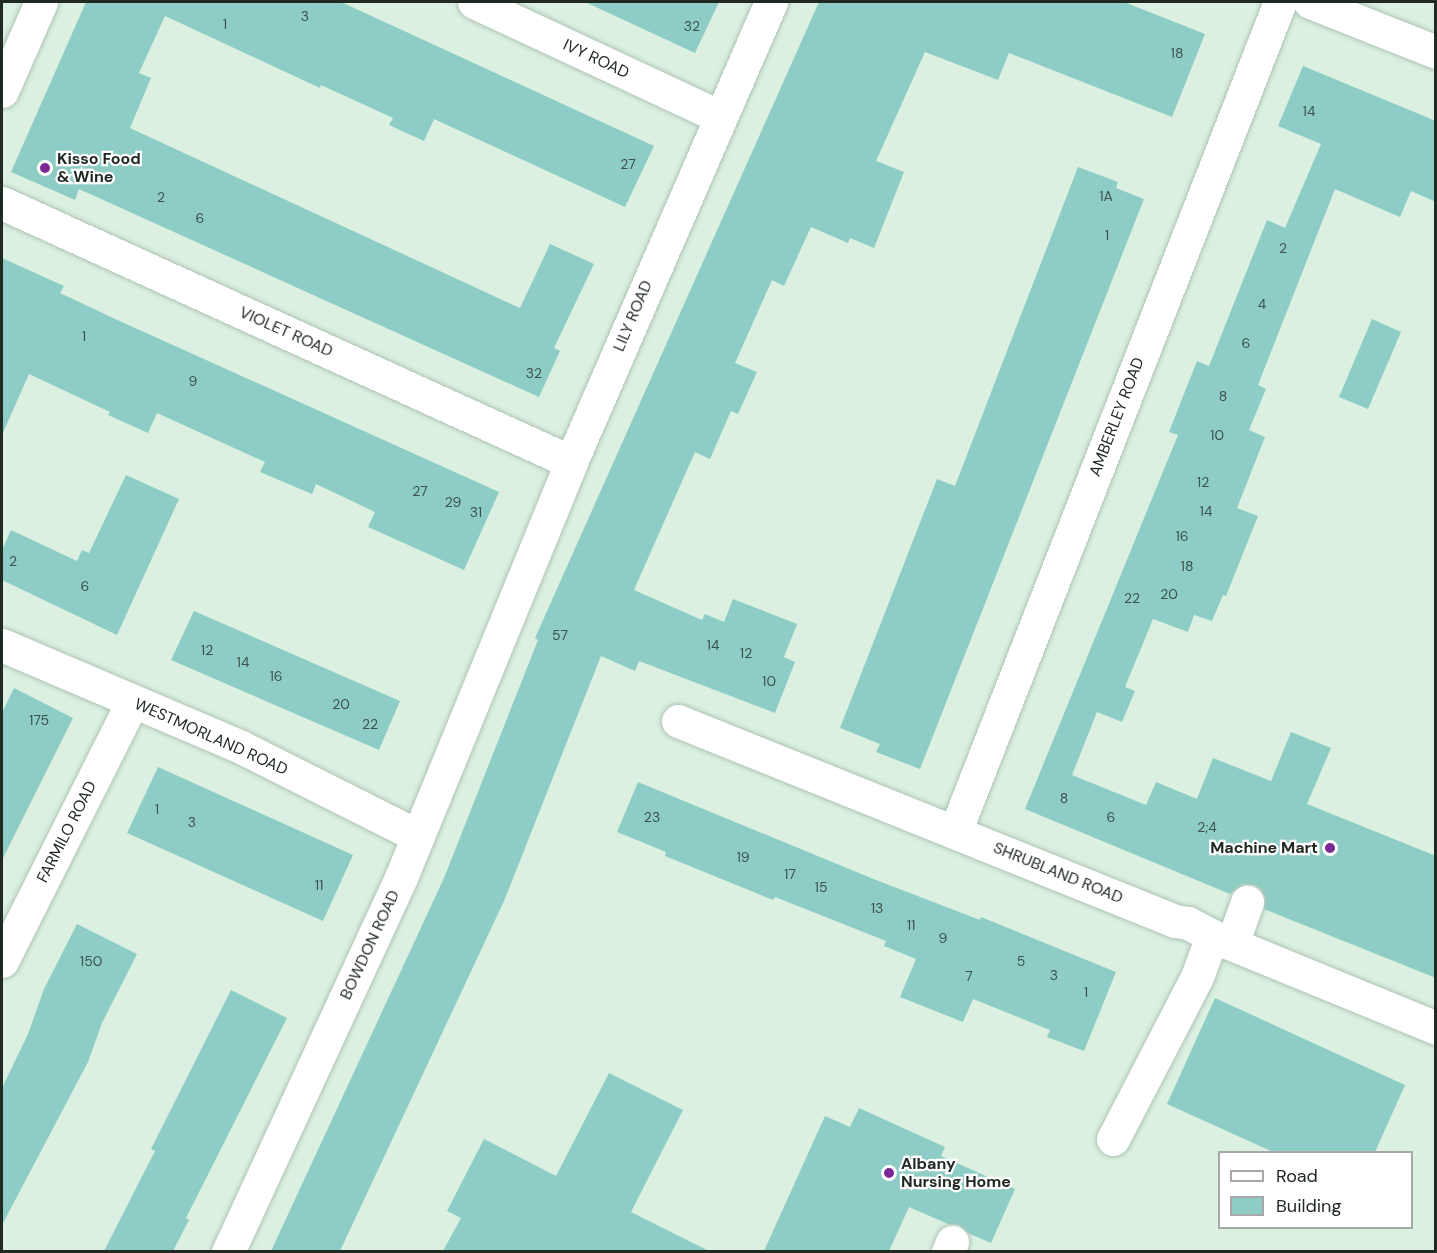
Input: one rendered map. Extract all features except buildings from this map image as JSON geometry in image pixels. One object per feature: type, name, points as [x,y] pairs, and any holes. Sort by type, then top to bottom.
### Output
[{"type":"street","points":[[2,90],[41,2]]},
{"type":"street","name":"IVY ROAD","points":[[474,2],[718,116]]},
{"type":"street","name":"LILY ROAD","points":[[501,633],[570,462],[718,116],[771,2]]},
{"type":"street","name":"AMBERLEY ROAD","points":[[955,832],[1280,2]]},
{"type":"street","points":[[1310,2],[1436,52]]},
{"type":"street","name":"VIOLET ROAD","points":[[2,202],[570,462]]},
{"type":"street","name":"BOWDON ROAD","points":[[228,1251],[418,836],[501,633]]},
{"type":"street","name":"WESTMORLAND ROAD","points":[[2,645],[241,747],[418,836]]},
{"type":"street","name":"FARMILO ROAD","points":[[2,961],[132,702]]},
{"type":"street","name":"SHRUBLAND ROAD","points":[[678,721],[1175,921],[1195,926],[1222,940],[1436,1028]]},
{"type":"street","points":[[1113,1139],[1197,977],[1247,902]]},
{"type":"place","name":"Kisso Food & Wine","points":[[45,168]]},
{"type":"place","name":"Machine Mart","points":[[1330,848]]},
{"type":"place","name":"Albany Nursing Home","points":[[889,1173]]}]
